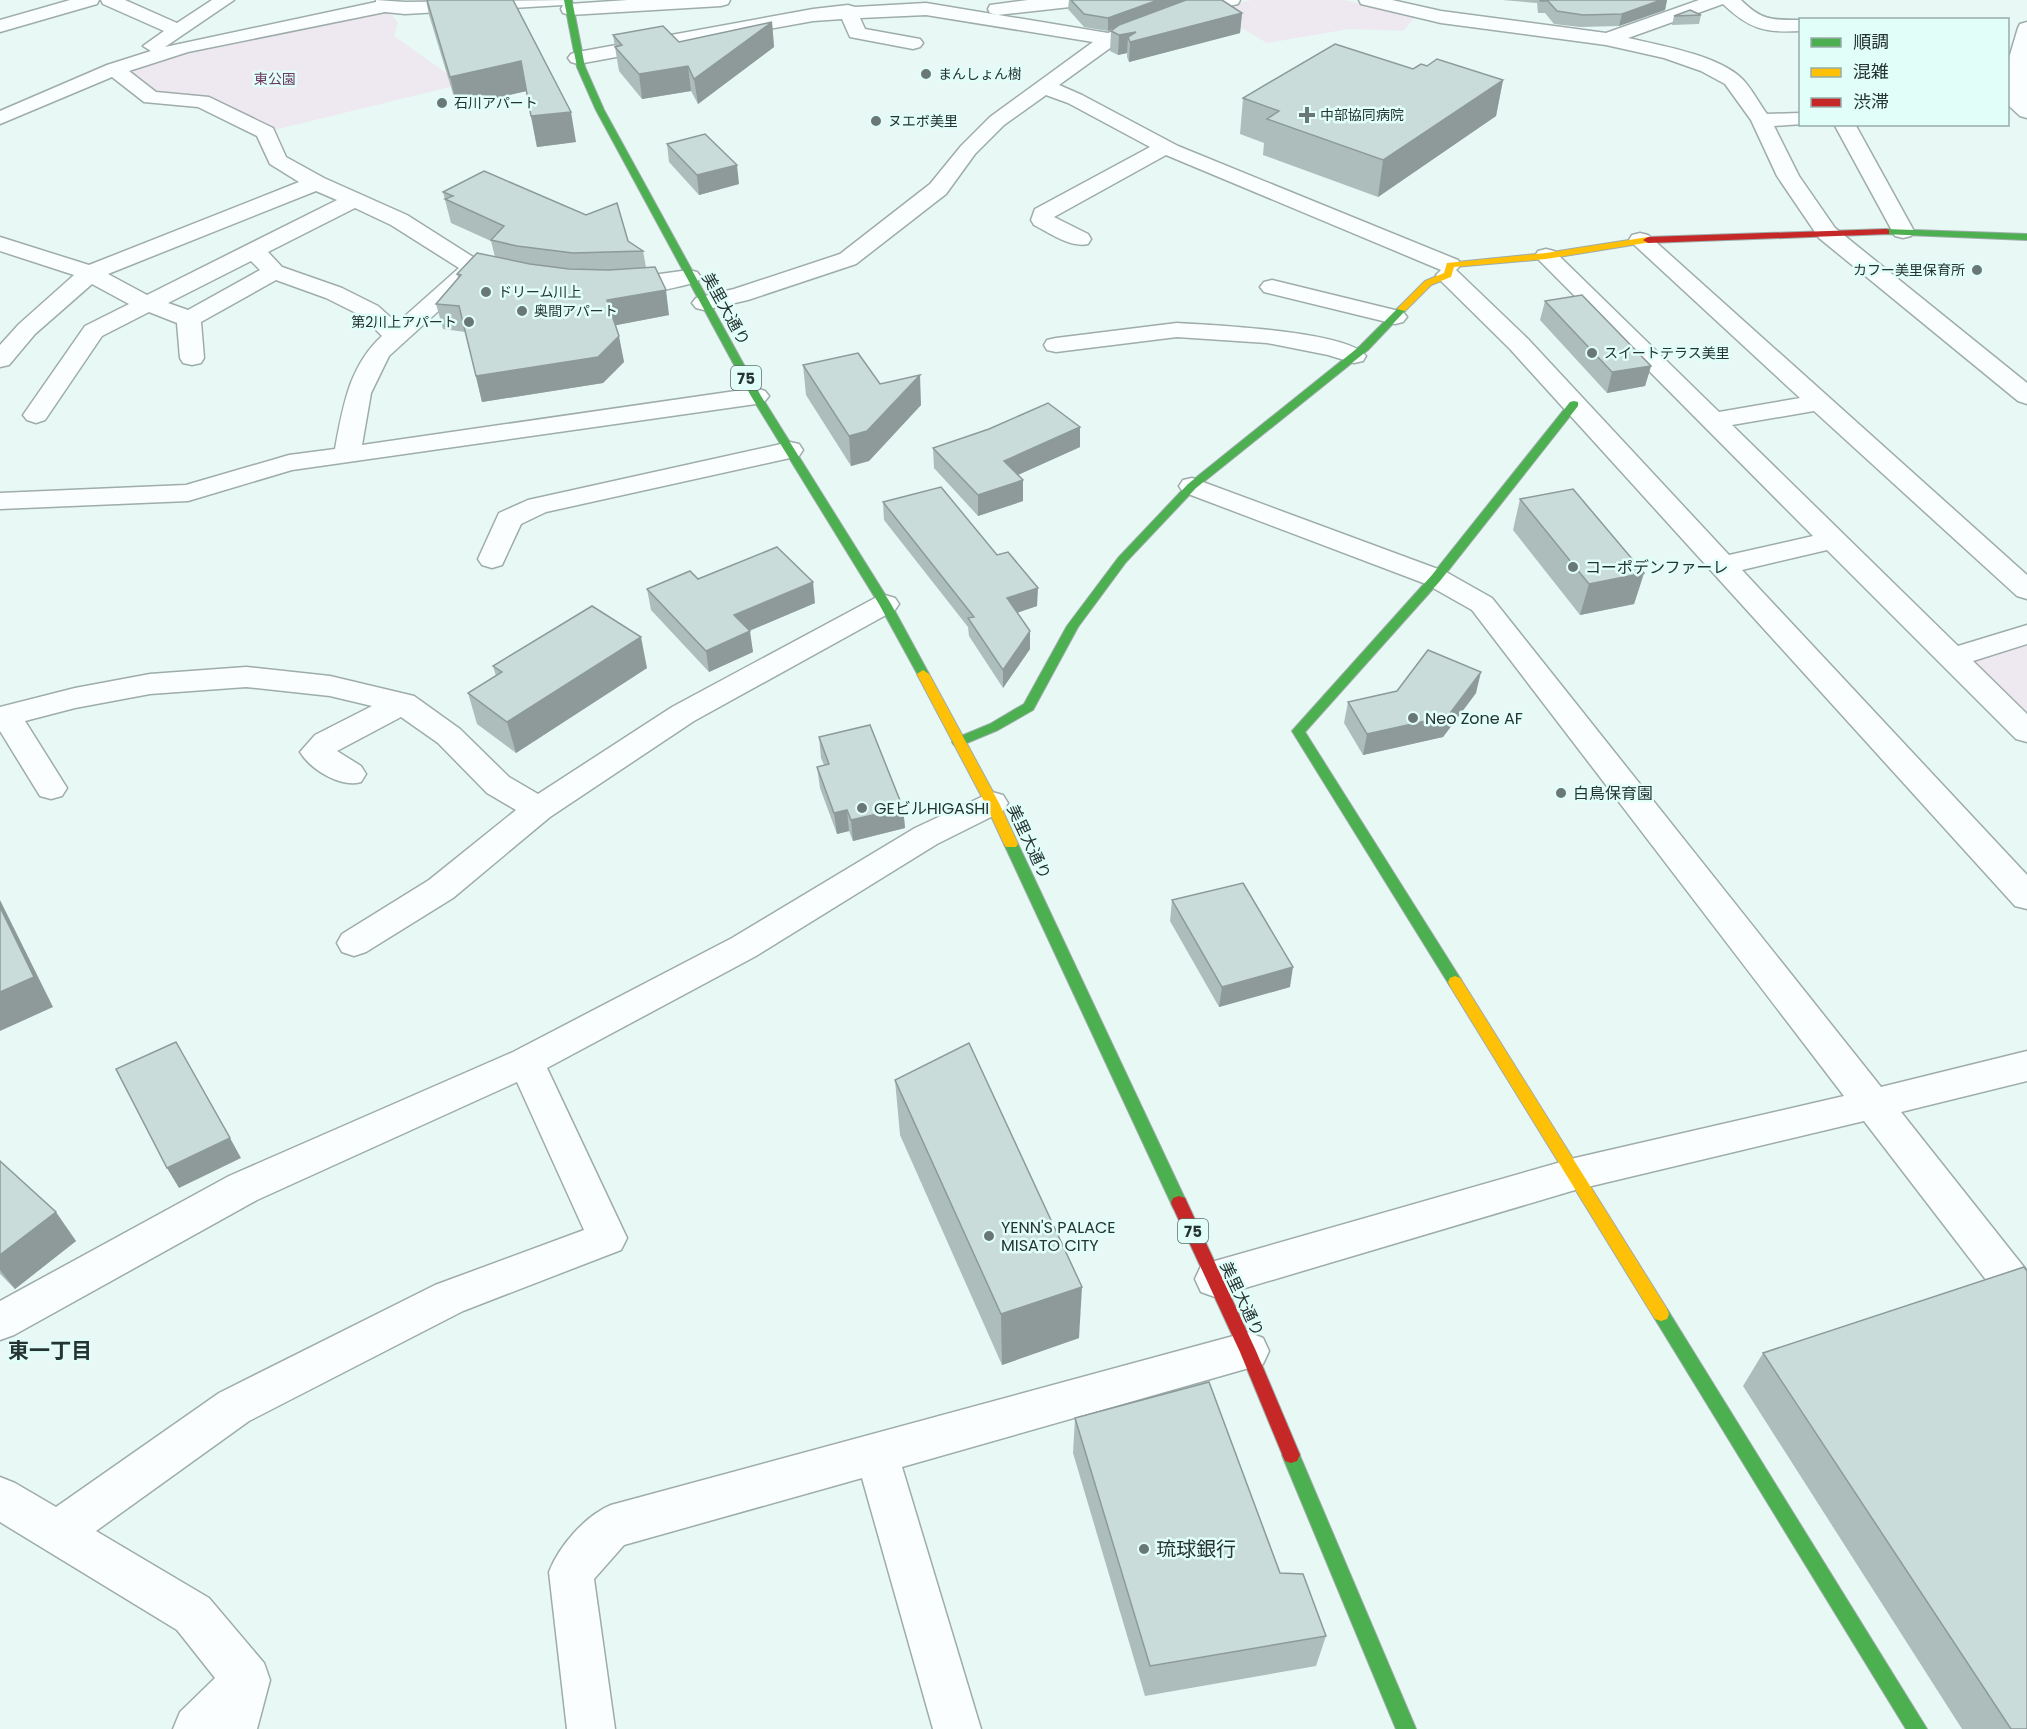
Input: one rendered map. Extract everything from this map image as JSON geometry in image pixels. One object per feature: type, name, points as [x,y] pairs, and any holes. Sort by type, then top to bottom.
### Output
[{"type":"street","points":[[0,26],[90,0]]},
{"type":"street","points":[[110,0],[178,30]]},
{"type":"street","points":[[123,66],[225,0]]},
{"type":"street","points":[[1,115],[123,66],[184,47],[385,3],[405,8],[722,0]]},
{"type":"street","points":[[964,13],[1079,0]]},
{"type":"street","points":[[704,303],[740,295],[848,259],[897,224],[938,189],[968,150],[997,121],[1110,39],[1182,12],[1232,0]]},
{"type":"street","points":[[1368,0],[1406,4],[1474,23],[1606,39],[1670,53],[1708,67],[1732,80],[1761,120],[1788,176],[1827,233],[2027,396]]},
{"type":"street","points":[[1606,39],[1717,0]]},
{"type":"street","points":[[1730,0],[1744,14],[1766,27],[1799,25]]},
{"type":"street","name":"美里大通り","points":[[567,3],[585,79],[600,110],[689,277],[756,396],[885,604],[992,803],[1248,1351],[1406,1729]]},
{"type":"street","points":[[839,8],[857,33],[912,43]]},
{"type":"street","points":[[579,58],[839,8],[926,9],[964,13],[1005,23],[1110,39]]},
{"type":"street","points":[[1524,29],[1526,10]]},
{"type":"street","points":[[2016,105],[2019,58],[2027,28]]},
{"type":"street","points":[[123,66],[151,98],[202,101],[266,132],[277,160],[316,183],[399,220],[473,267],[533,280]]},
{"type":"street","points":[[1043,86],[1075,99],[1165,147],[1449,270],[2027,897]]},
{"type":"street","points":[[1761,120],[1799,119]]},
{"type":"street","points":[[1845,126],[1903,231]]},
{"type":"street","points":[[1080,239],[1042,220],[1043,214],[1165,147]]},
{"type":"street","points":[[0,360],[27,329],[90,273],[316,183]]},
{"type":"street","points":[[36,415],[93,331],[354,200]]},
{"type":"street","points":[[958,742],[994,727],[1029,706],[1073,626],[1122,560],[1192,486],[1354,356],[1428,283],[1449,270],[1640,240],[1903,231],[2027,237]]},
{"type":"street","points":[[1640,240],[2027,590]]},
{"type":"street","points":[[0,244],[90,273],[127,295],[189,319],[274,272]]},
{"type":"street","points":[[253,249],[274,272],[334,293],[370,311],[396,336]]},
{"type":"street","points":[[1546,256],[2027,732]]},
{"type":"street","points":[[347,456],[358,393],[379,352],[473,267]]},
{"type":"street","points":[[601,286],[636,286],[689,277]]},
{"type":"street","points":[[1272,287],[1395,317]]},
{"type":"street","points":[[189,319],[192,358]]},
{"type":"street","points":[[0,327],[27,329]]},
{"type":"street","points":[[1056,345],[1177,330],[1267,336],[1334,349],[1354,356]]},
{"type":"street","points":[[1998,373],[2027,367]]},
{"type":"street","points":[[0,501],[188,493],[289,463],[756,396]]},
{"type":"street","points":[[1712,421],[1820,402]]},
{"type":"street","points":[[1574,404],[1436,578],[1298,731],[1575,1174],[1917,1729]]},
{"type":"street","points":[[492,559],[509,519],[538,506],[790,450]]},
{"type":"street","points":[[1192,486],[1436,578],[1482,604],[2027,1302]]},
{"type":"street","points":[[1721,566],[1833,540]]},
{"type":"street","points":[[354,943],[441,889],[539,809],[683,714],[885,604]]},
{"type":"street","points":[[1952,658],[2027,634]]},
{"type":"street","points":[[51,788],[3,717],[75,698],[150,684],[246,677],[330,686],[403,703],[449,736],[498,785],[539,809]]},
{"type":"street","points":[[350,774],[316,752],[326,743],[403,703]]},
{"type":"street","points":[[0,1322],[243,1188],[526,1062],[744,947],[926,836],[992,803]]},
{"type":"street","points":[[58,1532],[234,1407],[449,1298],[606,1238],[526,1062]]},
{"type":"street","points":[[1215,1279],[1575,1174],[2027,1066]]},
{"type":"street","points":[[591,1729],[571,1572],[611,1527],[1248,1351]]},
{"type":"street","points":[[877,1455],[957,1729]]},
{"type":"street","points":[[0,1498],[192,1614],[247,1680]]},
{"type":"street","points":[[197,1729],[247,1680]]},
{"type":"street","points":[[233,1729],[247,1680]]},
{"type":"green space","points":[[1252,0],[1344,0],[1415,17],[1403,31],[1349,29],[1267,43],[1223,17],[1224,6]]},
{"type":"green space","name":"東公園","points":[[385,6],[398,23],[394,36],[462,84],[266,132],[202,101],[151,98],[114,69],[184,47]]},
{"type":"green space","points":[[2027,633],[2027,732],[1952,658]]},
{"type":"building","points":[[427,0],[513,0],[571,112],[531,116],[521,61],[450,77]]},
{"type":"building","points":[[1071,0],[1158,0],[1108,18],[1084,14]]},
{"type":"building","points":[[1186,0],[1222,0],[1242,13],[1130,42],[1128,37],[1136,32],[1119,35],[1111,31],[1119,25]]},
{"type":"building","points":[[1540,0],[1661,0],[1622,14],[1583,15],[1557,11],[1548,1]]},
{"type":"building","points":[[1690,10],[1701,15],[1674,16]]},
{"type":"building","points":[[772,22],[694,79],[688,66],[639,74],[615,47],[622,45],[613,35],[663,26],[679,42]]},
{"type":"building","points":[[1335,44],[1413,69],[1421,64],[1427,66],[1437,59],[1503,80],[1383,160],[1267,119],[1279,111],[1243,98]]},
{"type":"building","points":[[705,134],[737,165],[697,175],[667,144]]},
{"type":"building","points":[[484,171],[586,215],[617,203],[628,241],[643,251],[573,253],[517,246],[491,240],[504,226],[445,199],[453,196],[443,192]]},
{"type":"building","points":[[477,253],[569,269],[609,270],[655,267],[666,290],[607,300],[619,336],[598,357],[476,376],[459,306],[436,304],[461,275],[457,274]]},
{"type":"building","points":[[1582,295],[1651,366],[1612,372],[1545,301]]},
{"type":"building","points":[[858,353],[880,384],[920,375],[867,431],[849,436],[803,365]]},
{"type":"building","points":[[1048,403],[1080,427],[1004,461],[1023,480],[978,495],[933,448],[989,429]]},
{"type":"building","points":[[941,487],[997,555],[1008,552],[1038,588],[1007,598],[1030,631],[1003,670],[968,618],[974,617],[883,502]]},
{"type":"building","points":[[1573,489],[1644,573],[1589,584],[1520,499]]},
{"type":"building","points":[[777,547],[813,582],[734,615],[750,631],[706,651],[647,589],[690,571],[698,579]]},
{"type":"building","points":[[592,606],[641,637],[507,722],[468,693],[502,672],[493,666]]},
{"type":"building","points":[[1428,650],[1481,672],[1448,716],[1367,734],[1348,702],[1397,691]]},
{"type":"building","name":"GEビルHIGASHI","points":[[870,725],[903,808],[851,820],[847,810],[834,813],[817,767],[829,764],[819,737]]},
{"type":"building","points":[[1243,883],[1293,967],[1222,987],[1172,900]]},
{"type":"building","points":[[0,907],[34,977],[0,992]]},
{"type":"building","points":[[176,1042],[230,1138],[167,1168],[116,1069]]},
{"type":"building","points":[[969,1043],[1082,1287],[1001,1314],[895,1080]]},
{"type":"building","points":[[0,1161],[56,1212],[0,1255]]},
{"type":"building","points":[[2024,1267],[2027,1271],[2027,1729],[2011,1729],[1763,1353]]},
{"type":"building","points":[[1209,1382],[1280,1573],[1303,1574],[1326,1636],[1150,1666],[1075,1418]]},
{"type":"traffic: fast","points":[[568,0],[581,67],[600,110],[756,396],[885,604],[923,674]]},
{"type":"traffic: fast","points":[[1886,232],[2027,237]]},
{"type":"traffic: fast","points":[[958,742],[994,727],[1029,707],[1073,626],[1122,560],[1192,486],[1364,348],[1402,309]]},
{"type":"traffic: fast","points":[[1455,982],[1298,731],[1436,578],[1574,404]]},
{"type":"traffic: fast","points":[[1011,844],[1179,1203]]},
{"type":"traffic: fast","points":[[1661,1314],[1917,1729]]},
{"type":"traffic: fast","points":[[1291,1455],[1406,1729]]},
{"type":"traffic: slow","points":[[1402,309],[1428,283],[1448,275],[1450,265],[1546,256],[1648,240]]},
{"type":"traffic: slow","points":[[923,674],[992,803],[1011,844]]},
{"type":"traffic: slow","points":[[1455,982],[1661,1314]]},
{"type":"traffic: jam","points":[[1648,240],[1886,232]]},
{"type":"traffic: jam","points":[[1179,1203],[1248,1351],[1291,1455]]},
{"type":"place","name":"まんしょん樹","points":[[926,74]]},
{"type":"place","name":"石川アパート","points":[[442,103]]},
{"type":"place","name":"中部協同病院","points":[[1307,115]]},
{"type":"place","name":"ヌエボ美里","points":[[876,121]]},
{"type":"place","name":"カフー美里保育所","points":[[1977,270]]},
{"type":"place","name":"ドリーム川上","points":[[486,292]]},
{"type":"place","name":"奥間アパート","points":[[522,311]]},
{"type":"place","name":"第2川上アパート","points":[[469,322]]},
{"type":"place","name":"スイートテラス美里","points":[[1592,353]]},
{"type":"place","name":"コーポデンファーレ","points":[[1573,567]]},
{"type":"place","name":"Neo Zone AF","points":[[1413,718]]},
{"type":"place","name":"白鳥保育園","points":[[1561,793]]},
{"type":"place","name":"GEビルHIGASHI","points":[[862,808]]},
{"type":"place","name":"YENN'S PALACE MISATO CITY","points":[[989,1236]]},
{"type":"place","name":"琉球銀行","points":[[1144,1549]]},
{"type":"district","name":"東一丁目","points":[[50,1350]]}]
